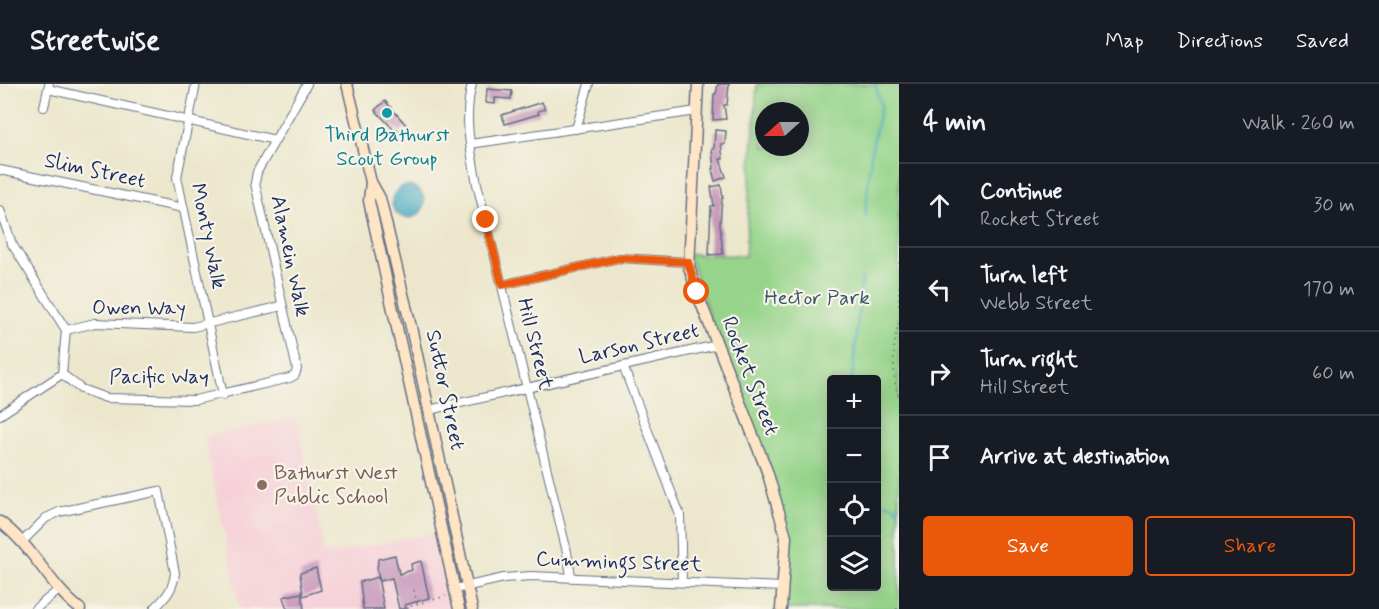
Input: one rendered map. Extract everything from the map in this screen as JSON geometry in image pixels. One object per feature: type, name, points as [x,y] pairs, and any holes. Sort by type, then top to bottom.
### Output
[{"type":"main road","name":"Suttor Street","points":[[347,84],[371,182],[380,198],[472,609]]},
{"type":"main road","name":"Rocket Street","points":[[698,84],[688,262],[694,285],[767,471],[786,537],[781,609]]},
{"type":"main road","name":"Suttor Street","points":[[371,182],[369,201],[452,592],[459,609]]},
{"type":"main road","points":[[0,522],[23,541],[59,590],[80,609]]},
{"type":"street","name":"Monty Walk","points":[[196,84],[177,177],[223,395]]},
{"type":"street","name":"Alamein Walk","points":[[295,375],[297,369],[255,183],[257,172],[307,84]]},
{"type":"street","name":"Hill Street","points":[[472,84],[468,98],[467,125],[479,193],[571,576]]},
{"type":"street","points":[[576,129],[589,84]]},
{"type":"street","points":[[44,107],[48,87],[275,140]]},
{"type":"street","points":[[470,144],[697,111]]},
{"type":"street","name":"Slim Street","points":[[0,170],[183,208]]},
{"type":"street","points":[[0,210],[12,244],[66,330],[62,374],[0,415]]},
{"type":"street","points":[[502,285],[619,258],[688,262]]},
{"type":"street","name":"Owen Way","points":[[66,330],[95,323],[193,327],[282,306]]},
{"type":"street","name":"Larson Street","points":[[429,410],[717,345]]},
{"type":"street","points":[[623,366],[680,515],[682,582]]},
{"type":"street","name":"Pacific Way","points":[[62,374],[81,389],[106,398],[195,400],[223,395],[295,375]]},
{"type":"street","points":[[23,541],[46,518],[59,512],[159,491],[175,573],[174,586],[167,597],[154,609]]},
{"type":"street","name":"Cummings Street","points":[[452,592],[467,586],[511,577],[571,576],[783,587]]},
{"type":"street","points":[[35,609],[59,590]]},
{"type":"path","points":[[899,262],[899,310]]},
{"type":"path","points":[[899,323],[894,339],[896,390],[899,400]]},
{"type":"path","points":[[414,590],[417,604]]},
{"type":"path","points":[[408,609],[407,607],[452,592]]},
{"type":"shaded area","name":"Bathurst West Public School","points":[[296,417],[325,555],[433,533],[450,609],[240,609],[204,437]]},
{"type":"green space","name":"Hector Park","points":[[757,84],[899,84],[899,609],[781,609],[786,537],[688,254],[745,256],[755,113],[755,156],[809,156],[809,102],[756,102]]},
{"type":"water","points":[[408,186],[419,191],[424,202],[419,213],[408,218],[397,213],[392,202],[397,191]]},
{"type":"building","points":[[718,84],[729,84],[727,105],[724,105],[726,119],[713,120],[714,94],[716,94]]},
{"type":"building","points":[[487,89],[512,91],[511,99],[495,98],[495,104],[486,103]]},
{"type":"building","name":"Third Bathurst Scout Group","points":[[385,101],[407,126],[400,132],[397,129],[395,131],[375,110]]},
{"type":"building","points":[[542,102],[545,109],[538,111],[539,114],[505,124],[502,115]]},
{"type":"building","points":[[715,130],[726,131],[725,144],[721,144],[723,159],[720,159],[726,177],[715,181],[712,169],[714,169],[712,149],[714,149]]},
{"type":"building","points":[[721,185],[723,198],[720,224],[723,254],[709,255],[711,206],[714,206],[711,187]]},
{"type":"building","points":[[395,555],[399,574],[412,570],[411,564],[421,561],[429,598],[405,605],[406,609],[399,609],[392,578],[380,581],[377,571],[378,559]]},
{"type":"building","points":[[316,568],[321,590],[303,596],[300,573]]},
{"type":"building","points":[[378,577],[384,609],[363,609],[360,582]]},
{"type":"building","points":[[301,593],[304,609],[287,609],[283,597]]},
{"type":"waterway","points":[[865,217],[871,153],[881,105],[875,84]]},
{"type":"waterway","points":[[852,375],[862,278]]},
{"type":"waterway","points":[[881,502],[895,506],[899,513]]},
{"type":"place","name":"Third Bathurst Scout Group","points":[[387,113]]},
{"type":"place","name":"Bathurst West Public School","points":[[262,485]]},
{"type":"route","points":[[486,220],[502,285],[619,258],[688,262],[697,292]]}]
